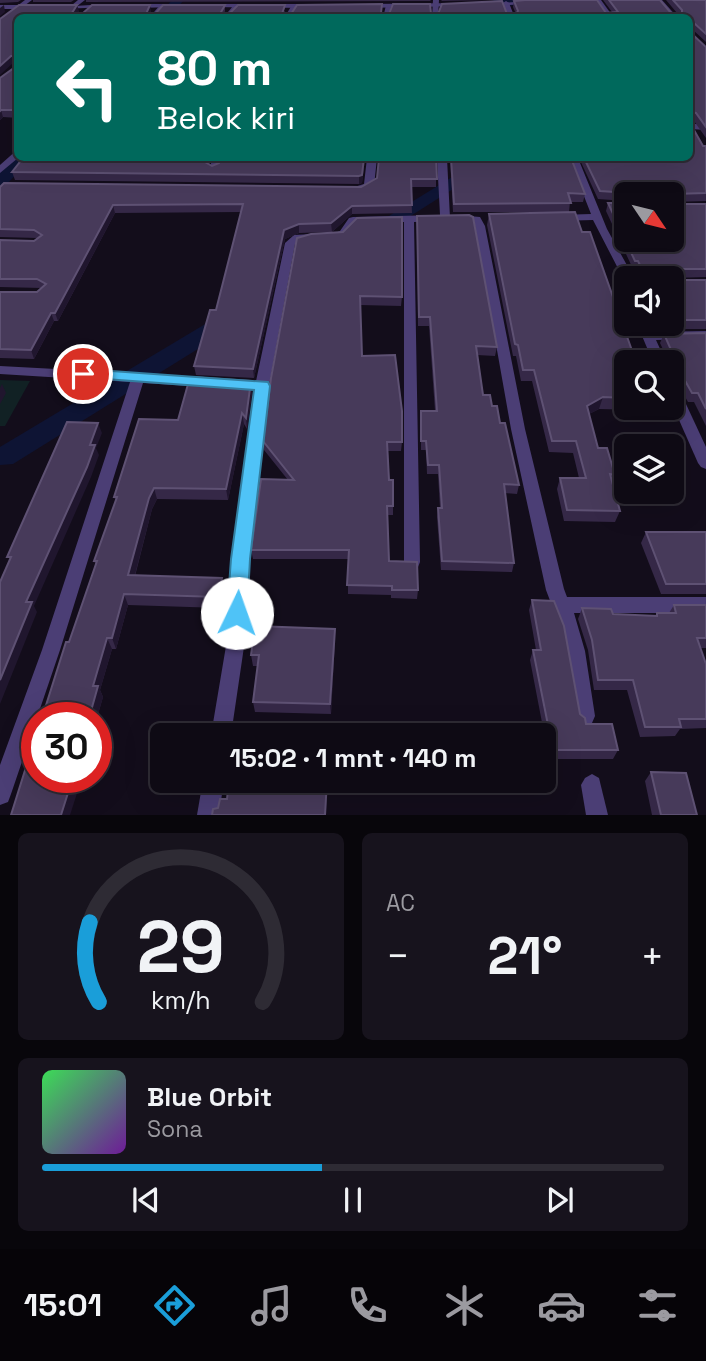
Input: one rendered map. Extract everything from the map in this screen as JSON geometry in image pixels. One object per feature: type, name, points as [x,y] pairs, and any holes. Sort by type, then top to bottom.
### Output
[{"type":"street","points":[[0,22],[29,0]]},
{"type":"street","points":[[74,6],[82,0]]},
{"type":"street","points":[[659,0],[671,14]]},
{"type":"street","points":[[360,6],[545,2]]},
{"type":"street","points":[[502,4],[509,14]]},
{"type":"street","points":[[83,14],[92,6]]},
{"type":"street","points":[[0,7],[116,6]]},
{"type":"street","points":[[128,6],[320,6]]},
{"type":"street","points":[[229,14],[235,6]]},
{"type":"street","points":[[289,14],[294,6]]},
{"type":"street","points":[[387,14],[388,6]]},
{"type":"street","points":[[693,130],[699,139]]},
{"type":"street","points":[[0,170],[14,156]]},
{"type":"street","points":[[214,169],[217,161]]},
{"type":"street","points":[[338,190],[368,188],[372,161]]},
{"type":"street","points":[[442,161],[445,218]]},
{"type":"street","points":[[575,161],[599,205],[598,217],[622,266]]},
{"type":"street","points":[[544,218],[598,217]]},
{"type":"street","points":[[223,723],[236,640],[255,385],[293,240],[339,235],[347,230],[353,220],[445,218],[483,219],[480,226],[518,429],[555,590],[563,604],[570,628],[585,716]]},
{"type":"street","points":[[409,220],[412,562]]},
{"type":"street","points":[[684,333],[706,335]]},
{"type":"street","points":[[0,369],[221,383]]},
{"type":"street","points":[[0,794],[51,650],[138,377]]},
{"type":"street","points":[[684,415],[706,463]]},
{"type":"street","points":[[563,604],[706,605]]},
{"type":"street","points":[[592,785],[597,815]]},
{"type":"street","points":[[208,815],[212,793]]},
{"type":"shaded area","points":[[0,380],[30,381],[5,426],[0,426]]},
{"type":"building","points":[[597,0],[606,13],[618,12],[609,0],[660,0],[671,13],[682,14],[516,14],[518,11],[514,1]]},
{"type":"building","points":[[673,0],[706,0],[706,34],[694,23],[693,14],[682,14],[682,10]]},
{"type":"building","points":[[502,1],[507,14],[438,14],[442,4]]},
{"type":"building","points":[[382,4],[381,13],[389,14],[291,14],[297,5]]},
{"type":"building","points":[[393,4],[430,4],[431,13],[438,14],[389,14]]},
{"type":"building","points":[[19,5],[77,5],[72,13],[82,14],[14,14],[14,56],[0,66],[0,19]]},
{"type":"building","points":[[92,5],[150,5],[146,14],[82,14]]},
{"type":"building","points":[[163,5],[225,5],[220,14],[155,14]]},
{"type":"building","points":[[238,5],[285,5],[282,14],[229,14]]},
{"type":"building","points":[[693,35],[706,47],[706,127],[693,112]]},
{"type":"building","points":[[14,68],[14,110],[0,111],[0,78]]},
{"type":"building","points":[[693,128],[703,146],[706,146],[706,193],[684,194],[684,182],[614,182],[614,192],[600,191],[585,161],[693,161]]},
{"type":"building","points":[[21,161],[206,161],[212,166],[220,161],[364,161],[362,175],[359,176],[12,172]]},
{"type":"building","points":[[379,161],[436,161],[437,179],[411,179],[412,205],[352,206],[331,223],[299,224],[284,230],[253,369],[194,366],[210,310],[216,310],[243,204],[113,205],[55,313],[51,313],[31,350],[0,349],[0,292],[37,292],[46,284],[37,279],[0,279],[0,240],[34,241],[42,235],[34,230],[0,229],[0,187],[4,183],[361,187],[377,178]]},
{"type":"building","points":[[451,161],[572,161],[585,194],[568,193],[571,203],[454,204]]},
{"type":"building","points":[[608,203],[614,203],[614,216]]},
{"type":"building","points":[[684,204],[706,204],[706,269],[640,266],[631,252],[684,252]]},
{"type":"building","points":[[575,212],[582,232],[590,232],[614,300],[614,336],[627,336],[632,350],[614,350],[614,397],[603,397],[587,406],[598,448],[607,448],[614,472],[614,475],[610,474],[614,504],[618,504],[620,511],[567,510],[560,478],[586,478],[576,441],[552,441],[534,370],[523,370],[518,345],[515,344],[489,214]]},
{"type":"building","points":[[417,216],[473,217],[497,347],[476,346],[483,395],[490,395],[492,406],[497,406],[500,423],[505,423],[519,485],[504,484],[514,563],[442,561],[438,508],[442,508],[439,465],[428,465],[426,441],[421,441],[421,411],[437,411],[430,317],[419,317]]},
{"type":"building","points":[[402,217],[402,297],[360,296],[362,356],[395,355],[402,411],[402,442],[387,442],[389,480],[393,480],[393,506],[387,506],[389,561],[417,562],[418,590],[392,590],[392,586],[347,585],[349,550],[251,550],[261,479],[294,480],[263,441],[271,378],[297,238],[311,234],[343,232],[357,218]]},
{"type":"building","points":[[684,280],[706,280],[706,320],[684,320]]},
{"type":"building","points":[[706,333],[706,409],[698,393],[692,393],[684,379],[684,350],[671,350],[665,336],[684,336],[684,334]]},
{"type":"building","points":[[190,377],[251,381],[246,418],[242,413],[226,489],[154,488],[128,575],[222,578],[218,597],[124,594],[112,638],[107,638],[93,686],[98,686],[94,702],[47,702],[66,642],[69,642],[97,561],[94,561],[117,497],[114,497],[139,419],[178,420]]},
{"type":"building","points":[[67,422],[98,423],[90,445],[95,445],[26,602],[32,602],[0,680],[0,582],[11,557],[7,557]]},
{"type":"building","points":[[646,532],[706,532],[706,584],[666,584]]},
{"type":"building","points":[[532,600],[554,601],[564,626],[580,714],[585,718],[586,724],[612,724],[618,750],[556,750],[556,723],[548,723],[533,650],[541,650]]},
{"type":"building","points":[[674,605],[706,605],[706,638],[697,638],[706,664],[706,719],[679,719],[681,727],[645,727],[633,680],[598,680],[592,640],[582,608],[611,609],[613,614],[657,616],[657,613],[676,613]]},
{"type":"building","points":[[255,626],[335,629],[330,704],[253,702],[259,655],[251,655]]},
{"type":"building","points":[[651,772],[686,773],[697,815],[661,815]]},
{"type":"building","points":[[21,783],[21,793],[68,793],[61,815],[11,815]]},
{"type":"building","points":[[228,793],[326,793],[325,815],[212,815],[213,809],[218,808],[220,799],[227,799]]},
{"type":"waterway","points":[[165,14],[178,0]]},
{"type":"waterway","points":[[500,14],[495,3],[555,0]]},
{"type":"waterway","points":[[0,181],[21,161]]},
{"type":"waterway","points":[[372,232],[489,161]]},
{"type":"waterway","points":[[4,457],[230,319]]},
{"type":"route","points":[[83,374],[262,386],[240,559],[237,613]]}]
